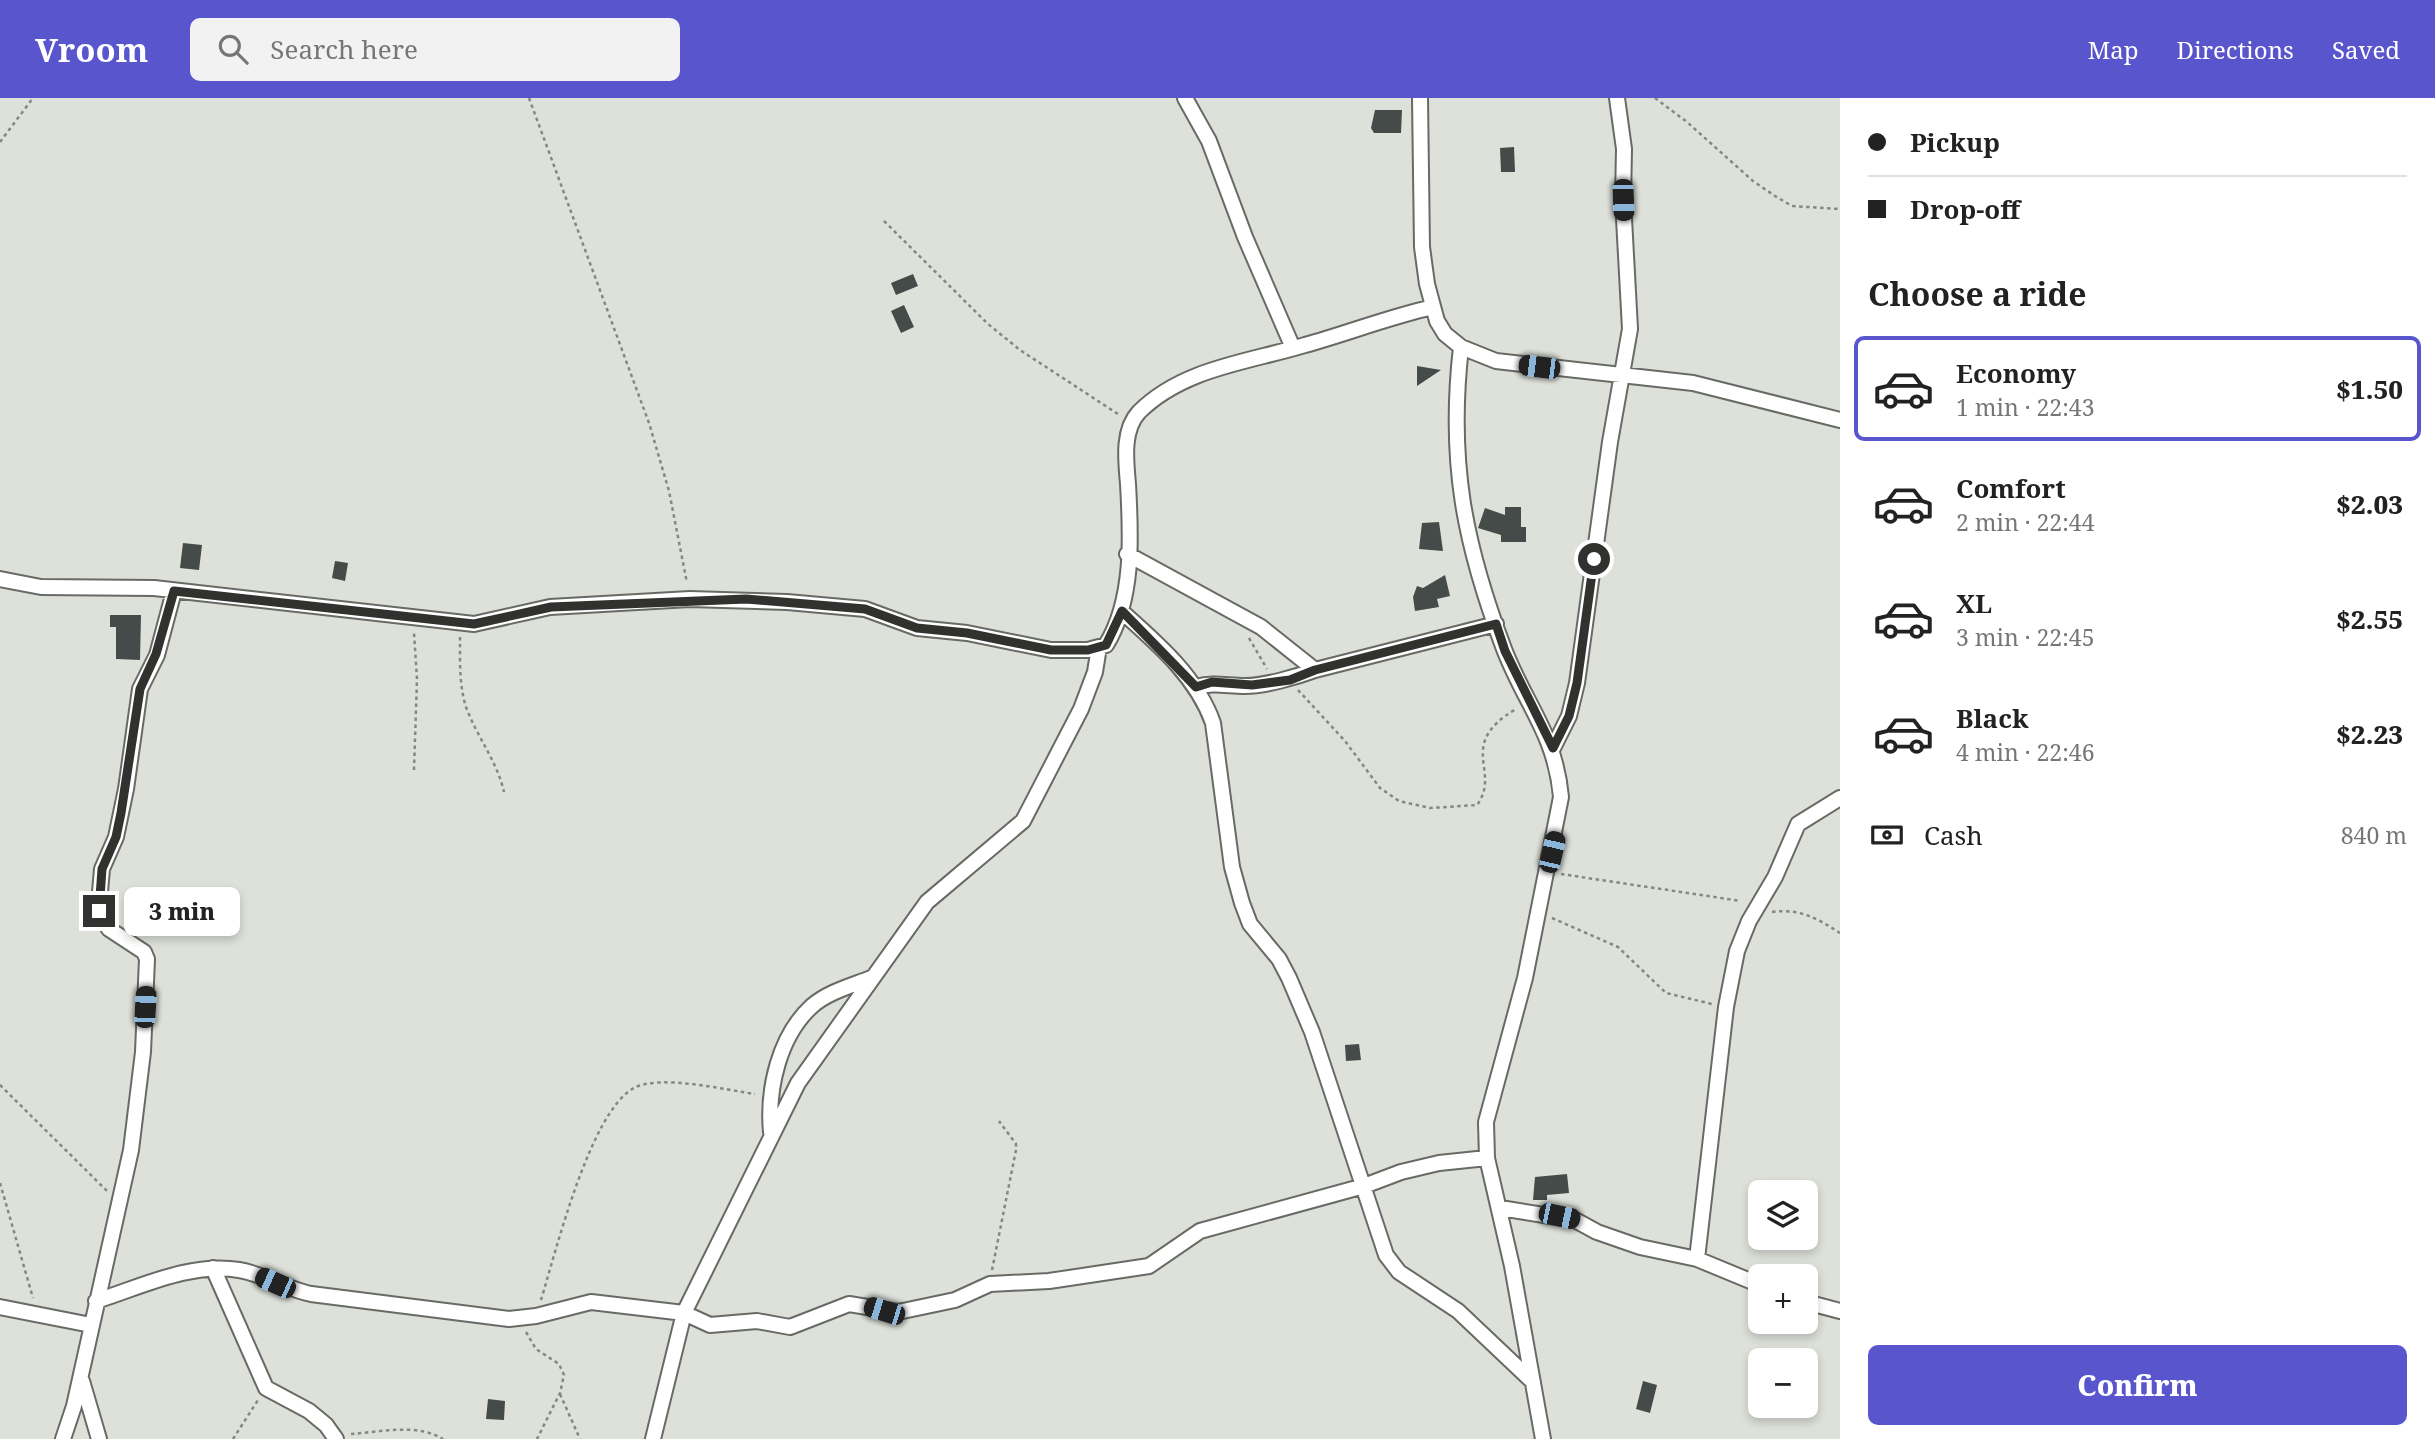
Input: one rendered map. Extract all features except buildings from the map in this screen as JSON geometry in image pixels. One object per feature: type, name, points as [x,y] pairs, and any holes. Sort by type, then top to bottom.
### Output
[{"type":"street","points":[[1185,98],[1209,141],[1240,226],[1293,348]]},
{"type":"street","points":[[1420,98],[1422,247],[1433,307],[1445,334],[1461,347],[1496,361],[1581,372],[1622,373],[1741,392],[1840,420]]},
{"type":"street","points":[[1553,748],[1569,716],[1577,683],[1630,329],[1630,295],[1625,264],[1624,149],[1617,98]]},
{"type":"street","points":[[0,579],[41,587],[134,587],[474,624],[551,607],[690,599],[759,600],[865,609],[917,628],[967,633],[1051,650],[1099,647],[1106,645],[1115,631],[1122,611],[1129,511],[1126,456],[1128,434],[1138,414],[1161,395],[1214,368],[1293,348],[1378,320],[1433,307]]},
{"type":"street","points":[[1461,347],[1456,393],[1456,455],[1466,531],[1505,651],[1553,748],[1561,797],[1539,913],[1486,1122],[1487,1158],[1500,1208],[1543,1439]]},
{"type":"street","points":[[1127,554],[1261,627],[1315,670]]},
{"type":"street","points":[[63,1439],[119,1204],[137,1103],[148,964],[144,952],[109,929],[102,918],[99,903],[102,869],[116,837],[126,789],[140,689],[156,654],[174,591]]},
{"type":"street","points":[[1122,611],[1196,687],[1206,701],[1213,723],[1232,867],[1242,903],[1250,924],[1289,978],[1312,1032],[1390,1264],[1458,1311],[1534,1382]]},
{"type":"street","points":[[1196,687],[1212,682],[1245,686],[1290,680],[1315,670],[1496,624]]},
{"type":"street","points":[[653,1439],[684,1313],[798,1083],[927,902],[1023,821],[1081,709],[1095,672],[1099,647]]},
{"type":"street","points":[[1697,1259],[1726,1007],[1737,951],[1755,910],[1775,877],[1798,824],[1808,815],[1840,799]]},
{"type":"street","points":[[771,1133],[770,1097],[775,1072],[792,1032],[812,1006],[833,992],[871,978]]},
{"type":"street","points":[[96,1301],[174,1275],[213,1268],[253,1273],[289,1289],[311,1294],[520,1319],[592,1302],[684,1313],[710,1325],[757,1321],[790,1327],[812,1320],[838,1305],[863,1304],[898,1312],[930,1303],[955,1300],[990,1284],[1049,1281],[1149,1266],[1200,1231],[1426,1166],[1487,1158]]},
{"type":"street","points":[[1500,1208],[1575,1220],[1597,1233],[1640,1247],[1697,1259],[1748,1280]]},
{"type":"street","points":[[213,1268],[266,1388],[309,1411],[326,1424],[335,1437]]},
{"type":"street","points":[[1818,1305],[1840,1311]]},
{"type":"street","points":[[0,1307],[92,1325]]},
{"type":"street","points":[[80,1376],[99,1439]]},
{"type":"path","points":[[0,142],[33,98]]},
{"type":"path","points":[[529,98],[649,423],[669,491],[690,599]]},
{"type":"path","points":[[1655,98],[1687,122],[1753,181],[1775,196],[1792,206],[1840,209]]},
{"type":"path","points":[[884,221],[988,324],[1020,350],[1133,423]]},
{"type":"path","points":[[412,617],[417,679],[414,769]]},
{"type":"path","points":[[460,622],[462,689],[467,709],[494,760],[504,792]]},
{"type":"path","points":[[1247,635],[1264,661],[1268,681]]},
{"type":"path","points":[[1290,680],[1345,741],[1380,788],[1405,804],[1430,808],[1477,805],[1483,791],[1485,735],[1491,725],[1529,701]]},
{"type":"path","points":[[1547,873],[1755,910],[1799,912],[1814,917],[1840,933]]},
{"type":"path","points":[[1539,913],[1618,947],[1666,993],[1726,1007]]},
{"type":"path","points":[[536,1317],[591,1148],[605,1119],[620,1100],[634,1088],[651,1083],[770,1097]]},
{"type":"path","points":[[0,1085],[119,1204]]},
{"type":"path","points":[[990,1284],[1002,1208],[1016,1150],[1016,1144],[999,1121]]},
{"type":"path","points":[[0,1183],[37,1314]]},
{"type":"path","points":[[520,1319],[536,1349],[562,1367],[564,1375],[537,1439]]},
{"type":"path","points":[[233,1439],[266,1388]]},
{"type":"path","points":[[559,1392],[580,1439]]},
{"type":"path","points":[[335,1437],[418,1430],[432,1432],[443,1439]]},
{"type":"route","points":[[99,911],[102,869],[116,837],[126,789],[140,689],[156,654],[174,591],[474,624],[509,614],[551,607],[690,599],[746,599],[865,609],[917,628],[967,633],[1051,650],[1088,650],[1106,645],[1115,631],[1122,611],[1196,687],[1212,682],[1245,686],[1290,680],[1315,670],[1392,653],[1496,624],[1505,651],[1553,748],[1569,716],[1577,683],[1594,559]]}]
